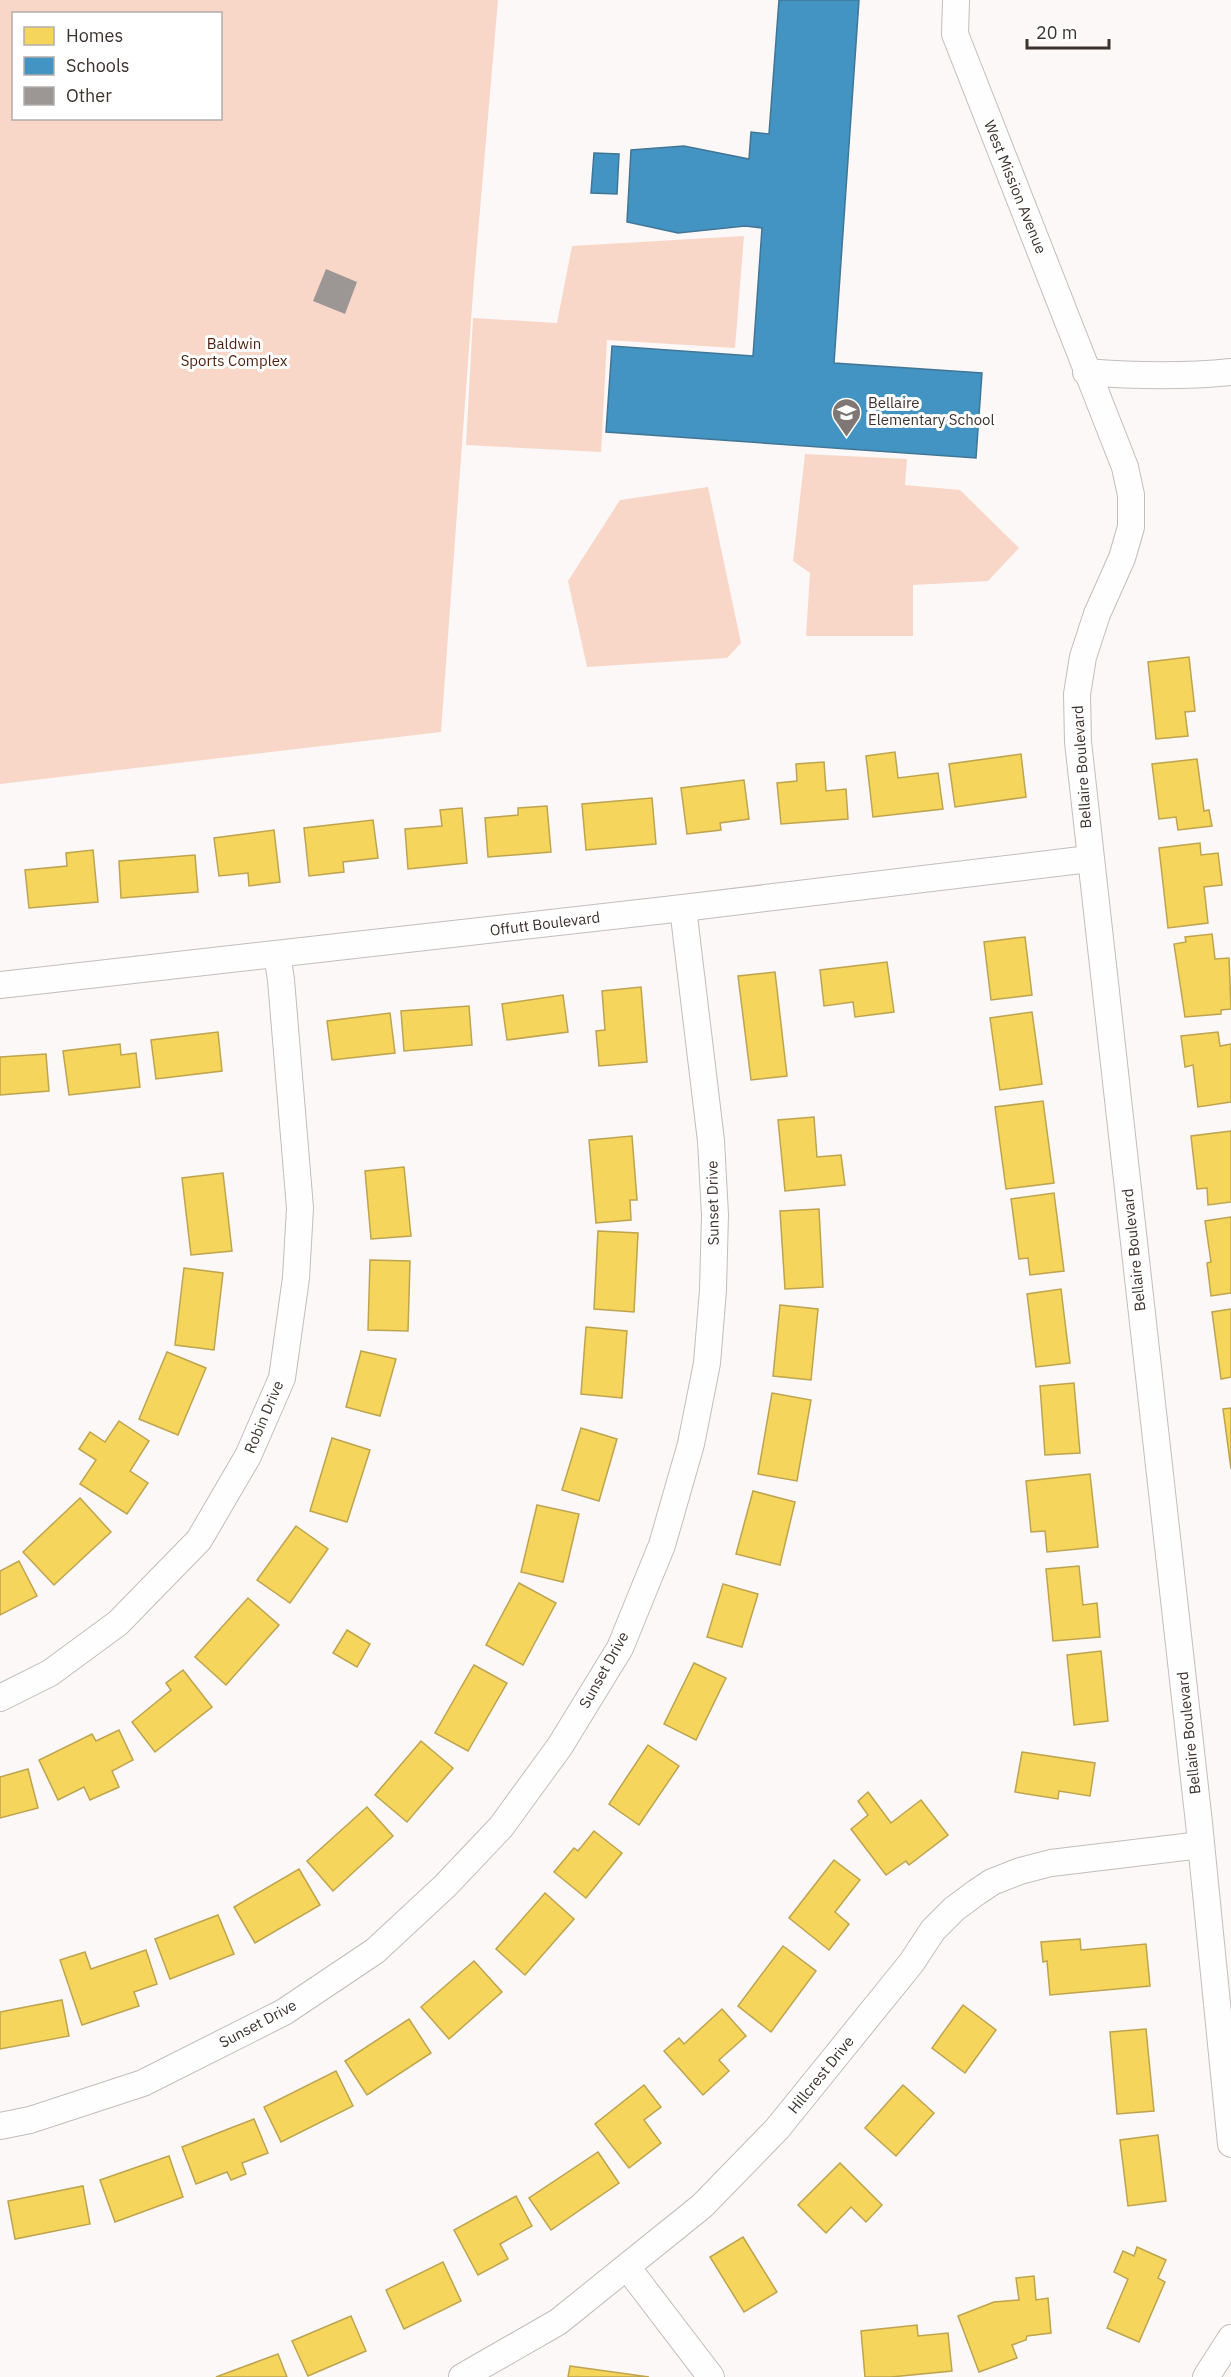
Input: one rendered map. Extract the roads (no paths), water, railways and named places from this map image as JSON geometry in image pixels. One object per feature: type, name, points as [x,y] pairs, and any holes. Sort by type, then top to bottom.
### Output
[{"type":"street","name":"West Mission Avenue","points":[[957,0],[955,34],[1025,208],[1086,372]]},
{"type":"street","points":[[1086,372],[1194,376],[1231,372]]},
{"type":"street","name":"Bellaire Boulevard","points":[[1086,372],[1125,467],[1131,495],[1131,527],[1122,558],[1097,614],[1083,657],[1077,694],[1078,742],[1089,859],[1201,1845],[1231,2144]]},
{"type":"street","name":"Offutt Boulevard","points":[[0,984],[683,908],[1089,859]]},
{"type":"street","name":"Sunset Drive","points":[[0,2126],[30,2120],[143,2084],[284,2012],[375,1951],[445,1886],[501,1827],[560,1746],[620,1648],[662,1545],[691,1444],[707,1363],[713,1290],[715,1215],[711,1141],[683,908]]},
{"type":"street","name":"Robin Drive","points":[[0,1698],[50,1672],[118,1623],[199,1540],[248,1456],[282,1378],[296,1278],[300,1208],[277,954]]},
{"type":"street","name":"Hillcrest Drive","points":[[462,2377],[558,2322],[702,2206],[777,2129],[912,1962],[933,1930],[954,1909],[977,1892],[992,1882],[1020,1871],[1051,1863],[1201,1845]]},
{"type":"street","points":[[627,2267],[711,2377]]},
{"type":"street","points":[[1206,2377],[1231,2338]]},
{"type":"place","name":"Bellaire Elementary School","points":[[847,438]]},
{"type":"park label","name":"Baldwin Sports Complex","points":[[234,352]]}]
